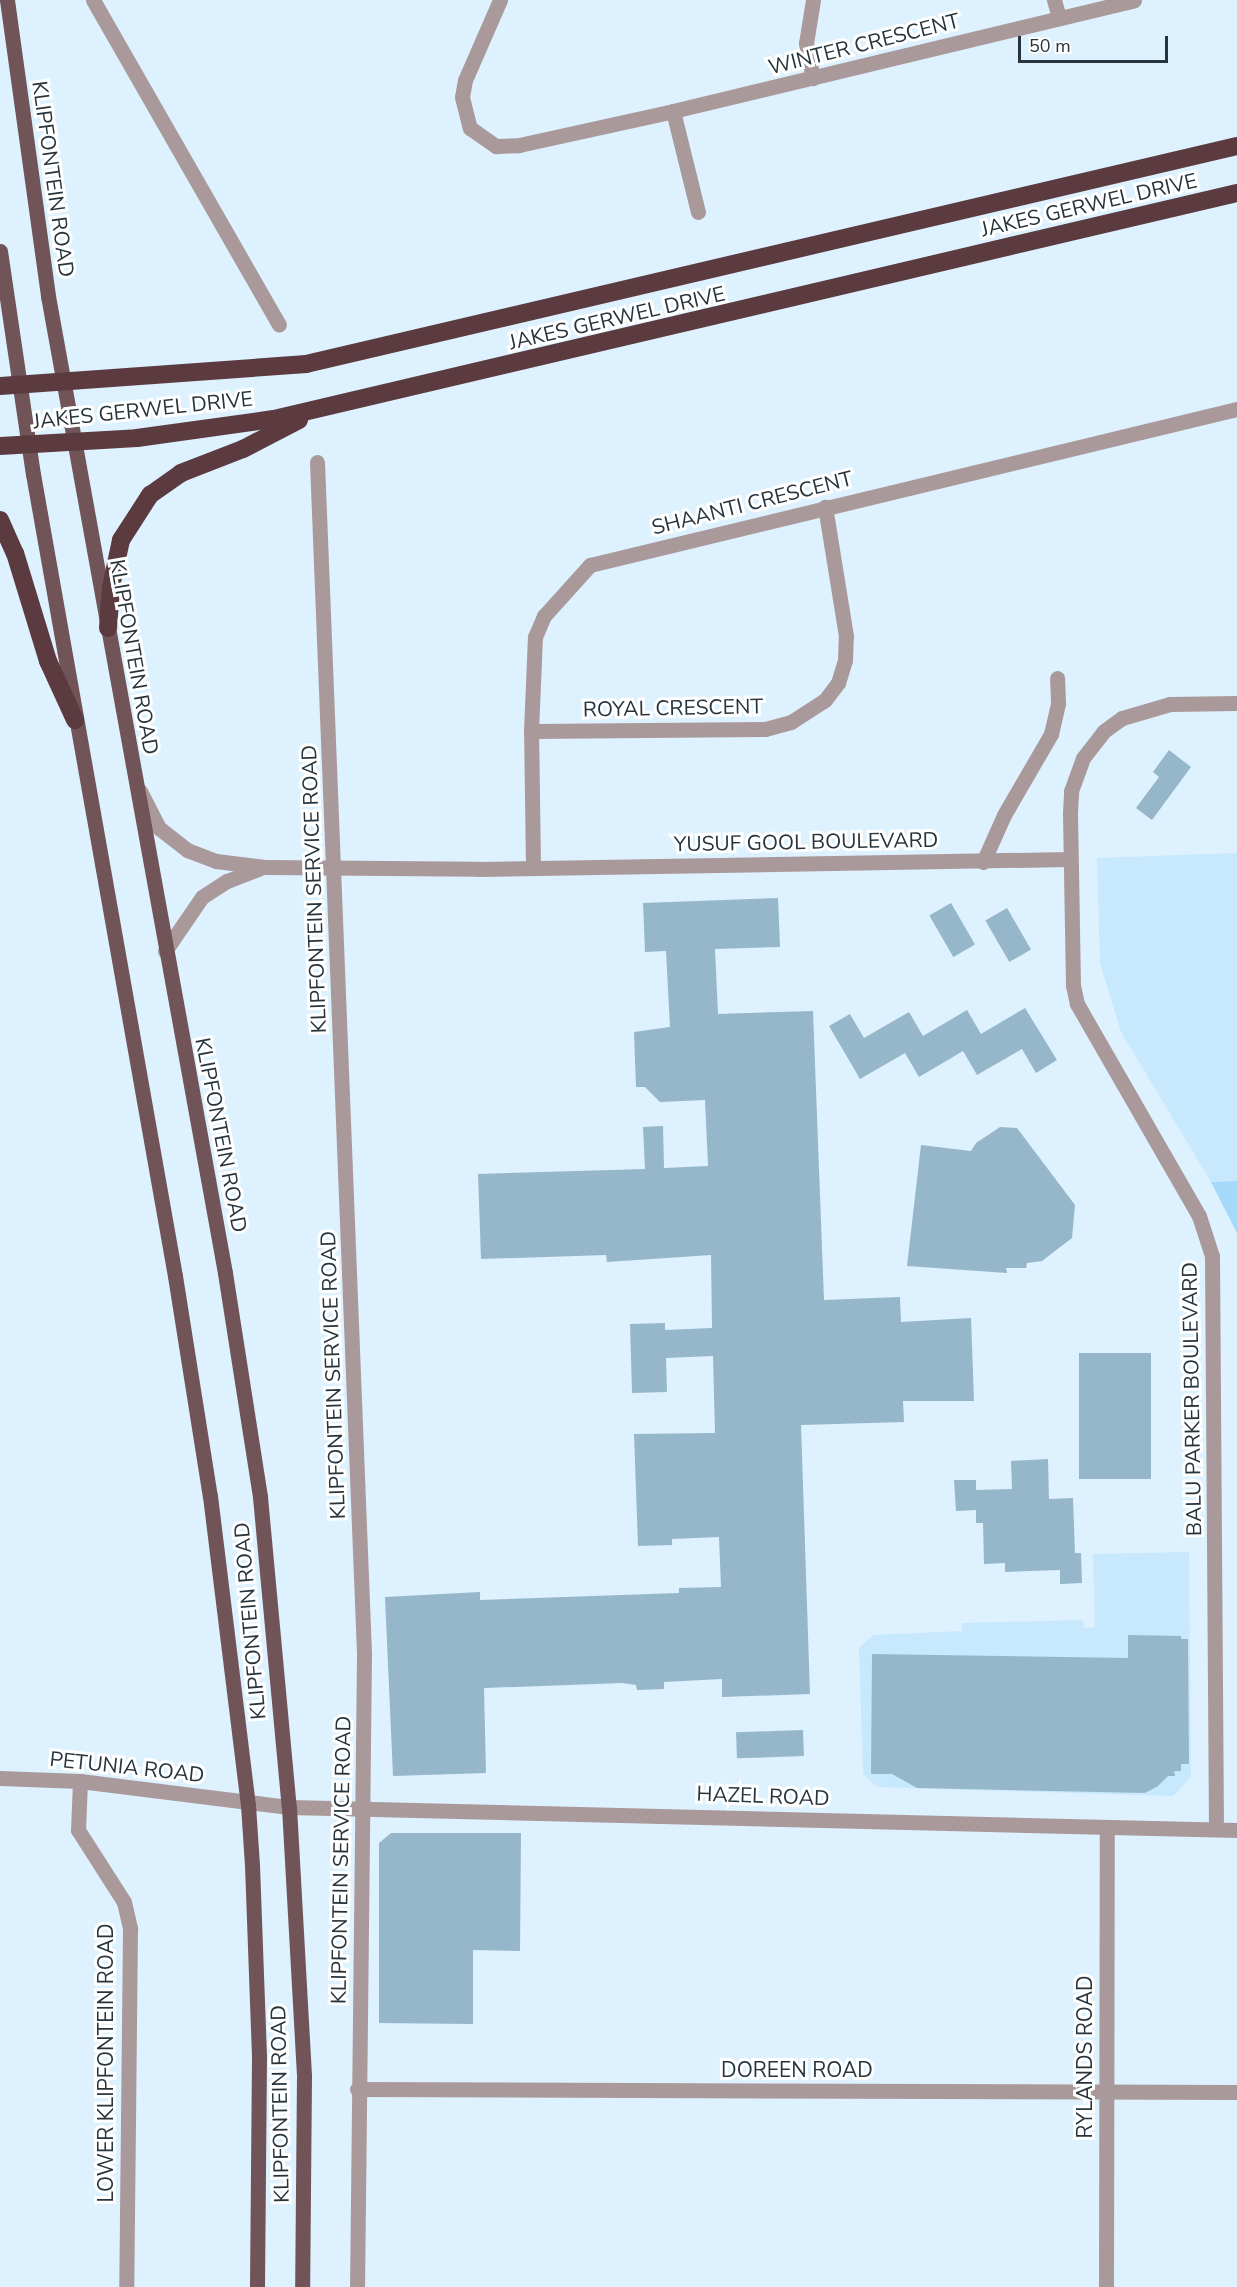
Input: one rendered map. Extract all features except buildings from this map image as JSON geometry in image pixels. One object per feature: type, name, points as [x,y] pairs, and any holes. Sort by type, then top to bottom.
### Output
[{"type":"highway","name":"JAKES GERWEL DRIVE","points":[[0,386],[306,364],[381,349],[1237,146]]},
{"type":"highway","name":"JAKES GERWEL DRIVE","points":[[0,446],[193,432],[319,409],[1237,193]]},
{"type":"highway","points":[[108,628],[111,587],[121,540],[150,495],[181,473],[243,449],[319,409]]},
{"type":"highway","points":[[0,520],[15,553],[48,661],[75,720]]},
{"type":"main road","name":"KLIPFONTEIN ROAD","points":[[7,0],[63,383],[225,1273],[260,1497],[289,1807],[304,2076],[302,2287]]},
{"type":"main road","name":"KLIPFONTEIN ROAD","points":[[0,250],[28,445],[178,1299],[210,1496],[248,1804],[259,2056],[257,2287]]},
{"type":"street","points":[[93,0],[279,326]]},
{"type":"street","name":"WINTER CRESCENT","points":[[500,0],[465,80],[462,97],[470,128],[481,139],[496,146],[519,145],[673,111],[1134,0]]},
{"type":"street","points":[[813,0],[806,43],[813,78]]},
{"type":"street","points":[[1054,0],[1059,18]]},
{"type":"street","points":[[673,111],[698,212]]},
{"type":"street","name":"SHAANTI CRESCENT","points":[[533,868],[531,731],[535,637],[544,616],[584,570],[605,560],[1237,409]]},
{"type":"street","name":"KLIPFONTEIN SERVICE ROAD","points":[[317,462],[364,1655],[357,2089],[357,2287]]},
{"type":"street","name":"ROYAL CRESCENT","points":[[531,731],[765,729],[791,722],[825,700],[838,683],[845,660],[846,636],[825,507]]},
{"type":"street","points":[[983,862],[1004,815],[1051,734],[1058,703],[1056,678]]},
{"type":"street","points":[[1070,859],[1071,791],[1083,758],[1104,731],[1143,709],[1170,704],[1237,703]]},
{"type":"street","name":"YUSUF GOOL BOULEVARD","points":[[133,776],[159,828],[181,846],[216,861],[265,867],[333,870],[1070,859]]},
{"type":"street","name":"BALU PARKER BOULEVARD","points":[[1070,859],[1077,1004],[1199,1216],[1212,1256],[1216,1829]]},
{"type":"street","name":"YUSUF GOOL BOULEVARD","points":[[165,951],[208,892],[226,880],[265,867]]},
{"type":"street","name":"PETUNIA ROAD","points":[[0,1778],[80,1781],[248,1804],[289,1807]]},
{"type":"street","name":"LOWER KLIPFONTEIN ROAD","points":[[80,1781],[78,1830],[124,1902],[130,1929],[126,2287]]},
{"type":"street","name":"HAZEL ROAD","points":[[289,1807],[1237,1830]]},
{"type":"street","name":"RYLANDS ROAD","points":[[1106,2287],[1107,1828]]},
{"type":"street","name":"DOREEN ROAD","points":[[357,2089],[1237,2092]]},
{"type":"shaded area","points":[[1237,853],[1237,1181],[1211,1182],[1121,1032],[1100,963],[1097,858]]},
{"type":"shaded area","points":[[1237,1181],[1237,1233],[1211,1182]]},
{"type":"shaded area","points":[[1189,1552],[1191,1777],[1173,1796],[877,1787],[863,1774],[859,1648],[873,1635],[962,1631],[962,1623],[1083,1620],[1084,1628],[1095,1627],[1093,1554]]}]
